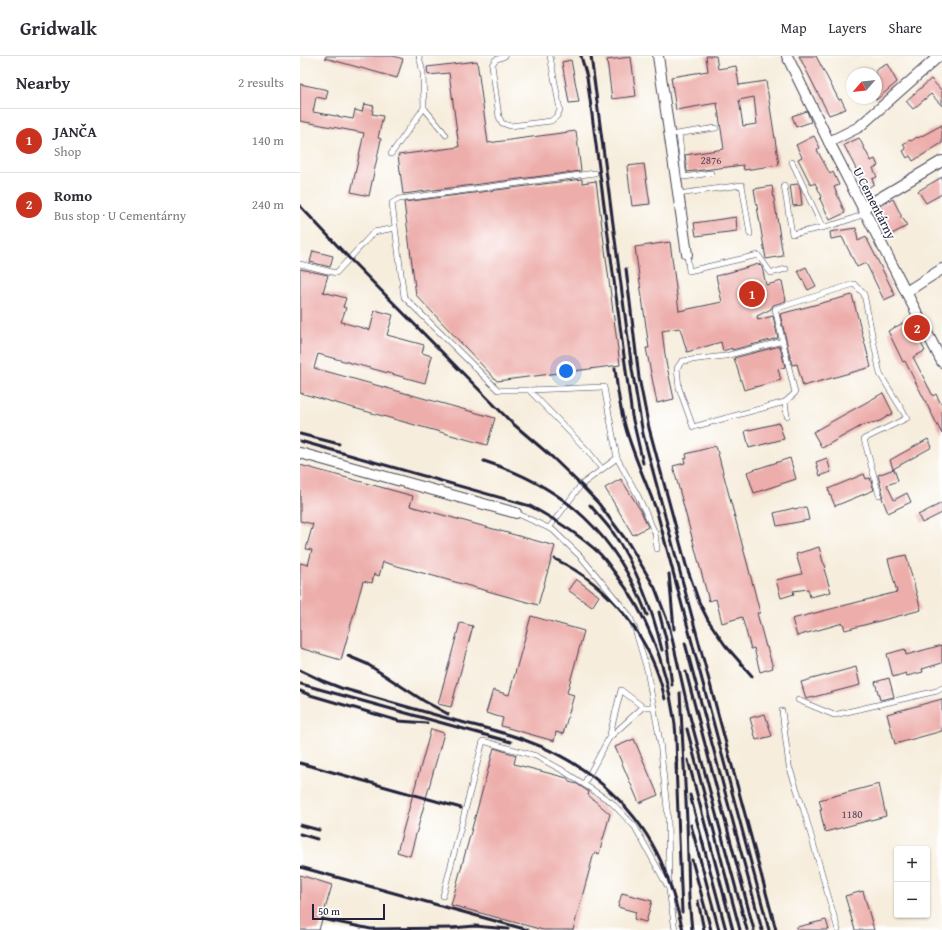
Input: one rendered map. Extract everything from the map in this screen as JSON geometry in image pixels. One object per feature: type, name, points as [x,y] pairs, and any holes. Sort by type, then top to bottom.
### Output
[{"type":"street","points":[[658,56],[674,135],[678,194],[687,254]]},
{"type":"street","name":"U Cementárny","points":[[787,56],[829,142],[942,362]]},
{"type":"street","points":[[829,142],[859,127],[939,56]]},
{"type":"street","points":[[864,210],[942,161]]},
{"type":"street","points":[[906,292],[942,269]]},
{"type":"street","points":[[300,453],[516,513]]},
{"type":"lane","points":[[391,154],[424,108],[423,73],[419,56]]},
{"type":"lane","points":[[505,56],[495,60],[492,65],[499,117],[502,123],[510,126],[551,121],[557,116],[560,110],[550,56]]},
{"type":"lane","points":[[424,108],[446,135]]},
{"type":"lane","points":[[712,173],[684,177],[674,135],[716,128]]},
{"type":"lane","points":[[792,162],[823,228]]},
{"type":"lane","points":[[595,173],[399,199],[392,203],[404,297],[498,390],[604,387],[618,458],[638,496],[655,534],[657,549]]},
{"type":"lane","points":[[678,194],[742,185],[750,234]]},
{"type":"lane","points":[[784,185],[792,234],[823,228],[850,220],[864,210]]},
{"type":"lane","points":[[300,264],[336,273],[374,232],[395,228]]},
{"type":"lane","points":[[687,254],[689,271],[758,255],[771,273],[786,270]]},
{"type":"lane","points":[[783,341],[725,356],[682,361],[677,368],[679,388],[693,427],[785,402],[795,394],[783,341],[775,309],[854,284],[864,294],[880,374],[907,418],[864,439],[879,495]]},
{"type":"lane","points":[[529,390],[588,451],[602,469]]},
{"type":"lane","points":[[785,402],[787,416]]},
{"type":"lane","points":[[550,528],[582,485],[618,458]]},
{"type":"lane","points":[[516,513],[550,528],[582,557],[629,615],[635,628],[647,670],[660,742],[668,818],[669,890],[675,930]]},
{"type":"lane","points":[[798,700],[834,715],[937,691],[942,688]]},
{"type":"lane","points":[[584,784],[609,738],[621,690],[643,708]]},
{"type":"lane","points":[[609,738],[643,708],[654,707]]},
{"type":"lane","points":[[782,711],[789,766],[804,811],[838,930]]},
{"type":"lane","points":[[443,896],[483,741],[536,756],[562,770],[611,802],[635,827],[669,890]]},
{"type":"building","points":[[326,56],[393,56],[403,59],[397,78],[325,58]]},
{"type":"building","points":[[706,56],[716,56],[718,69],[736,66],[739,85],[766,81],[779,165],[744,170],[743,165],[687,172],[685,155],[724,149],[717,103],[676,110],[671,77],[708,71]],"holes":[[[754,97],[757,124],[743,126],[739,100]]]},
{"type":"building","points":[[799,56],[816,56],[839,100],[841,99],[846,109],[829,115]]},
{"type":"building","points":[[631,57],[636,96],[612,99],[607,60]]},
{"type":"building","points":[[571,60],[579,102],[569,103],[562,62]]},
{"type":"building","points":[[477,61],[488,143],[576,131],[581,171],[403,194],[398,155],[459,147],[449,73],[428,75],[427,67]]},
{"type":"building","points":[[887,64],[897,82],[882,95],[882,68],[880,68]]},
{"type":"building","points":[[931,79],[942,91],[942,106],[931,94],[913,109],[906,101]]},
{"type":"building","points":[[300,84],[328,90],[326,99],[316,97],[313,112],[353,119],[355,110],[362,112],[364,104],[374,106],[372,114],[383,116],[378,138],[381,139],[369,196],[351,192],[364,133],[300,121]]},
{"type":"building","points":[[807,111],[811,122],[796,127],[792,116]]},
{"type":"building","points":[[942,125],[942,143],[913,161],[910,156],[907,158],[903,151],[906,149],[903,144]]},
{"type":"building","points":[[814,136],[820,148],[817,150],[830,174],[833,172],[839,185],[834,187],[845,213],[830,220],[820,199],[822,197],[815,183],[811,185],[798,159],[802,157],[796,145]]},
{"type":"building","points":[[859,138],[871,161],[875,159],[878,166],[873,168],[877,177],[872,179],[874,184],[866,189],[844,145]]},
{"type":"building","points":[[644,164],[650,204],[632,206],[627,166]]},
{"type":"building","points":[[942,177],[942,194],[926,203],[918,191]]},
{"type":"building","points":[[582,179],[582,183],[596,181],[620,365],[497,381],[416,295],[404,202]]},
{"type":"building","points":[[798,184],[800,188],[802,205],[793,206],[790,185]]},
{"type":"building","points":[[772,186],[783,256],[766,259],[754,189]]},
{"type":"building","points":[[893,199],[901,218],[907,226],[890,235],[876,208]]},
{"type":"building","points":[[736,217],[737,231],[696,236],[694,223]]},
{"type":"building","points":[[856,228],[858,241],[866,237],[895,295],[884,300],[866,263],[857,267],[842,237],[831,239],[830,232]]},
{"type":"building","points":[[670,242],[679,311],[722,302],[716,276],[759,264],[762,267],[766,285],[782,281],[786,301],[773,305],[771,309],[757,316],[758,320],[773,316],[778,338],[732,350],[732,348],[723,351],[721,342],[687,352],[680,328],[662,331],[666,362],[674,399],[657,403],[646,348],[649,348],[635,247]]},
{"type":"building","points":[[313,251],[333,256],[330,267],[310,262]]},
{"type":"building","points":[[806,267],[816,286],[808,290],[798,271]]},
{"type":"building","points":[[300,269],[328,275],[323,292],[346,298],[343,307],[346,308],[341,322],[370,330],[375,310],[393,315],[387,335],[424,345],[422,353],[432,356],[425,383],[318,354],[314,368],[495,418],[487,445],[300,393]]},
{"type":"building","points":[[852,295],[871,367],[803,386],[797,364],[792,365],[780,314]]},
{"type":"building","points":[[909,320],[925,351],[913,357],[933,396],[936,394],[942,406],[942,434],[888,331]]},
{"type":"building","points":[[780,346],[785,367],[778,369],[781,380],[744,390],[734,358]]},
{"type":"building","points":[[883,393],[893,413],[880,421],[863,425],[822,448],[813,432]]},
{"type":"building","points":[[779,423],[784,439],[749,448],[745,431]]},
{"type":"building","points":[[928,439],[932,447],[893,469],[890,460]]},
{"type":"building","points":[[716,446],[760,613],[757,613],[773,668],[760,672],[754,648],[751,649],[742,617],[722,623],[716,599],[709,601],[673,466],[685,463],[684,459],[687,458],[686,454]]},
{"type":"building","points":[[790,458],[796,479],[754,493],[747,472]]},
{"type":"building","points":[[827,458],[831,472],[820,476],[816,462]]},
{"type":"building","points":[[300,465],[413,496],[410,506],[555,546],[538,605],[383,562],[379,576],[374,574],[372,583],[363,581],[341,660],[300,648],[300,563],[308,565],[312,550],[306,549],[313,524],[300,521]]},
{"type":"building","points":[[894,469],[898,481],[887,485],[894,500],[907,493],[911,502],[888,513],[882,498],[883,494],[878,475]]},
{"type":"building","points":[[864,474],[866,479],[870,478],[874,490],[835,506],[828,489]]},
{"type":"building","points":[[621,479],[641,511],[648,527],[633,535],[605,488]]},
{"type":"building","points":[[942,503],[942,513],[922,523],[918,515]]},
{"type":"building","points":[[806,507],[809,520],[777,526],[774,513],[794,508]]},
{"type":"building","points":[[819,547],[826,567],[824,569],[831,592],[810,597],[808,589],[793,591],[794,594],[781,598],[776,580],[802,574],[796,554]]},
{"type":"building","points":[[906,555],[921,610],[845,630],[843,623],[797,636],[792,619],[897,592],[888,559]]},
{"type":"building","points":[[576,579],[599,596],[592,607],[568,590]]},
{"type":"building","points":[[531,616],[584,631],[567,693],[574,695],[563,734],[556,732],[554,741],[501,726],[503,718],[486,713],[493,690],[509,695]]},
{"type":"building","points":[[460,623],[473,626],[451,707],[438,704]]},
{"type":"building","points":[[942,645],[942,663],[922,669],[923,672],[907,676],[906,673],[893,677],[887,654],[905,649],[906,655]]},
{"type":"building","points":[[856,667],[860,685],[806,699],[801,682]]},
{"type":"building","points":[[889,678],[894,697],[880,700],[875,682]]},
{"type":"building","points":[[942,699],[942,731],[895,744],[887,714]]},
{"type":"building","points":[[765,714],[772,736],[756,740],[750,718]]},
{"type":"building","points":[[431,729],[444,733],[410,856],[397,852]]},
{"type":"building","points":[[634,739],[658,795],[639,803],[615,747]]},
{"type":"building","points":[[494,748],[516,755],[514,764],[567,778],[569,782],[577,784],[589,792],[588,795],[610,814],[599,854],[594,853],[573,930],[543,930],[451,905]]},
{"type":"building","points":[[879,784],[886,816],[825,832],[819,800]]},
{"type":"building","points":[[300,875],[332,885],[319,930],[300,930]]},
{"type":"building","points":[[863,891],[874,930],[855,930],[845,896]]},
{"type":"building","points":[[622,893],[652,901],[646,922],[634,919],[636,912],[618,907]]},
{"type":"building","points":[[826,920],[829,930],[797,930],[797,927]]},
{"type":"railway","points":[[581,56],[587,77],[632,416],[643,463]]},
{"type":"railway","points":[[591,56],[632,369],[643,434],[776,930]]},
{"type":"railway","points":[[300,206],[349,258],[511,422],[552,457],[581,485],[599,504],[629,544],[655,588],[669,625],[689,713],[747,930]]},
{"type":"railway","points":[[626,269],[639,378],[649,428],[686,565],[699,602],[708,620],[725,645],[752,676]]},
{"type":"railway","points":[[615,368],[624,421],[629,439],[657,512],[769,930]]},
{"type":"railway","points":[[300,434],[339,444]]},
{"type":"railway","points":[[300,441],[530,506],[584,540],[600,554],[627,589],[654,642],[661,660],[671,699],[676,730],[677,769]]},
{"type":"railway","points":[[484,461],[513,472],[540,485],[563,500],[585,518],[603,538],[620,561],[634,586],[647,615]]},
{"type":"railway","points":[[590,505],[614,534],[637,576],[649,604],[662,650]]},
{"type":"railway","points":[[555,559],[575,570],[594,584],[611,599],[626,617],[639,635],[650,656],[659,677],[665,699]]},
{"type":"railway","points":[[669,574],[674,629]]},
{"type":"railway","points":[[659,612],[666,639],[672,685]]},
{"type":"railway","points":[[685,643],[762,930]]},
{"type":"railway","points":[[348,656],[367,664],[424,701],[448,714]]},
{"type":"railway","points":[[300,670],[341,688],[519,738],[547,749],[585,771],[619,800],[646,834],[657,853],[665,872],[683,930]]},
{"type":"railway","points":[[686,672],[754,930]]},
{"type":"railway","points":[[301,684],[511,742]]},
{"type":"railway","points":[[300,691],[399,721],[427,723]]},
{"type":"railway","points":[[680,693],[687,820],[689,899],[692,930]]},
{"type":"railway","points":[[687,729],[740,930]]},
{"type":"railway","points":[[688,760],[733,930]]},
{"type":"railway","points":[[300,763],[461,808]]},
{"type":"railway","points":[[676,764],[682,912]]},
{"type":"railway","points":[[690,795],[726,930]]},
{"type":"railway","points":[[300,825],[319,830]]},
{"type":"railway","points":[[691,825],[719,930]]},
{"type":"railway","points":[[300,834],[317,839]]},
{"type":"railway","points":[[692,860],[711,930]]},
{"type":"railway","points":[[300,867],[528,930]]},
{"type":"railway","points":[[698,901],[704,930]]},
{"type":"railway","points":[[322,919],[371,929],[456,928]]},
{"type":"railway","points":[[452,928],[475,926],[508,929]]},
{"type":"place","name":"JANČA","points":[[752,294]]},
{"type":"place","name":"Romo","points":[[917,328]]}]
